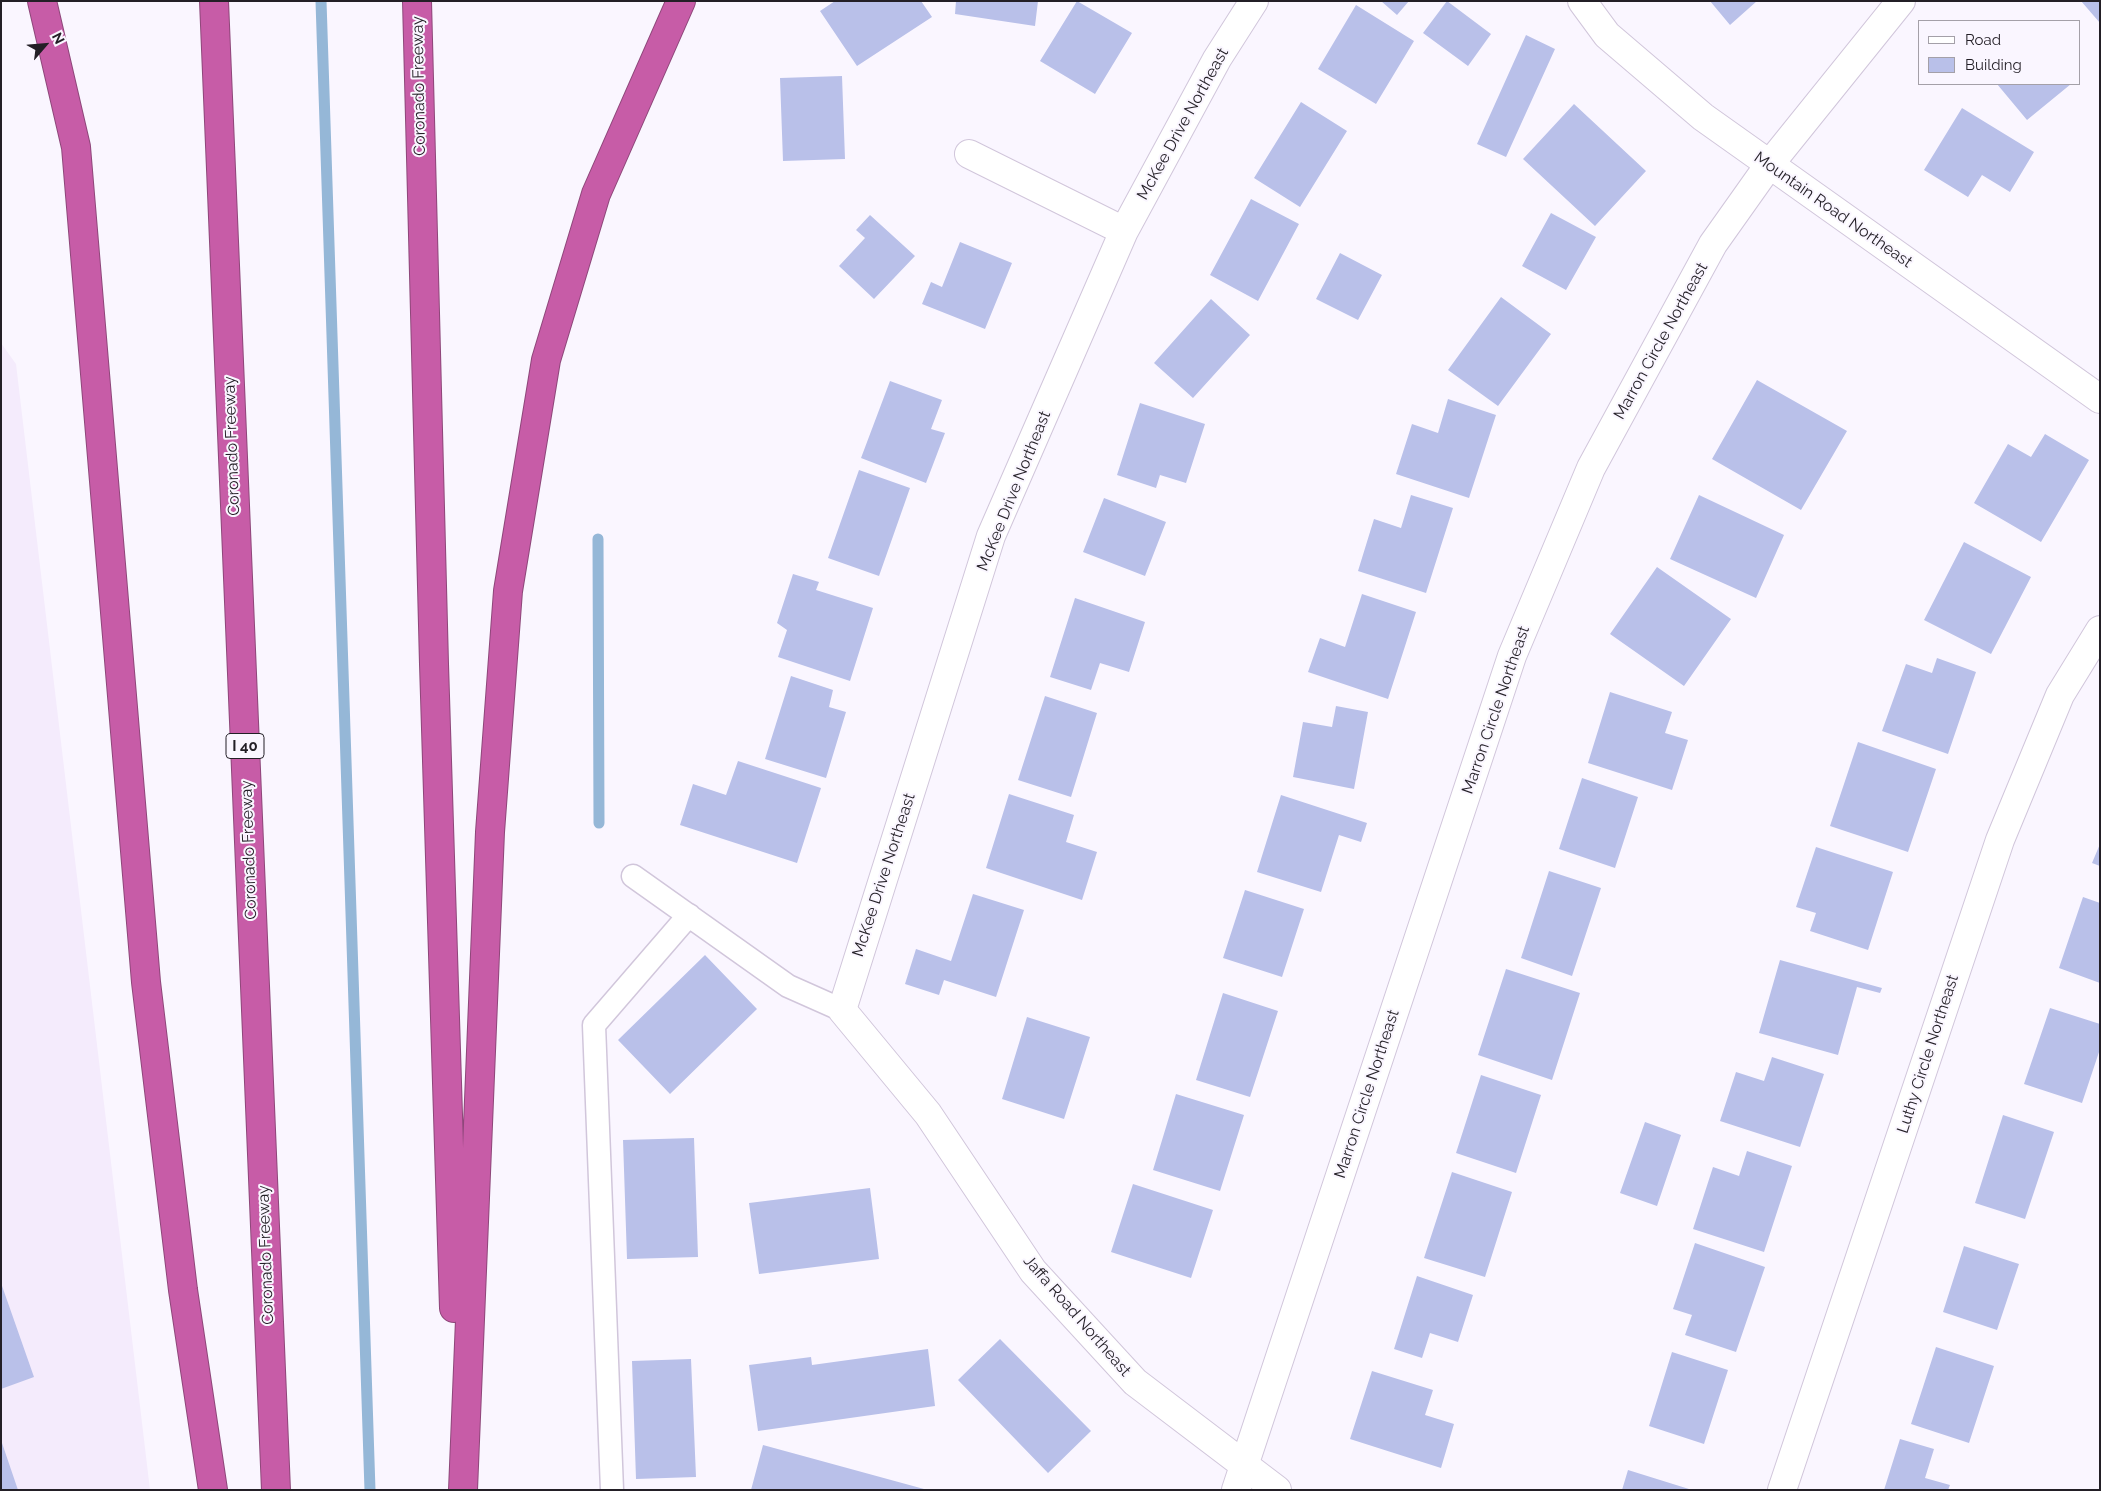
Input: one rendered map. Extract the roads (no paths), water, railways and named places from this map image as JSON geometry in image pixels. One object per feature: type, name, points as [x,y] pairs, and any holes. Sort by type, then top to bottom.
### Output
[{"type":"highway","points":[[42,1],[76,147],[146,982],[183,1290],[213,1490]]},
{"type":"highway","name":"Coronado Freeway","points":[[214,1],[276,1490]]},
{"type":"highway","name":"Coronado Freeway","points":[[417,1],[434,664],[462,1490]]},
{"type":"highway","points":[[462,1490],[490,832],[508,591],[546,360],[596,194],[681,1]]},
{"type":"street","name":"McKee Drive Northeast","points":[[842,1010],[992,536],[1124,231],[1217,59],[1254,1]]},
{"type":"street","name":"Mountain Road Northeast","points":[[1582,1],[1608,35],[1703,117],[2100,400]]},
{"type":"street","name":"Marron Circle Northeast","points":[[1240,1478],[1512,656],[1591,468],[1713,244],[1769,165],[1901,1]]},
{"type":"street","points":[[969,154],[1124,231]]},
{"type":"street","name":"Luthy Circle Northeast","points":[[1782,1490],[2000,840],[2060,696],[2100,630]]},
{"type":"street","name":"Jaffa Road Northeast","points":[[842,1010],[928,1114],[1033,1271],[1134,1382],[1240,1478],[1277,1490]]},
{"type":"lane","points":[[634,876],[788,986],[842,1010]]},
{"type":"lane","points":[[612,1490],[594,1025],[689,915]]},
{"type":"waterway","points":[[321,1],[370,1490]]},
{"type":"waterway","points":[[598,539],[599,823]]}]
